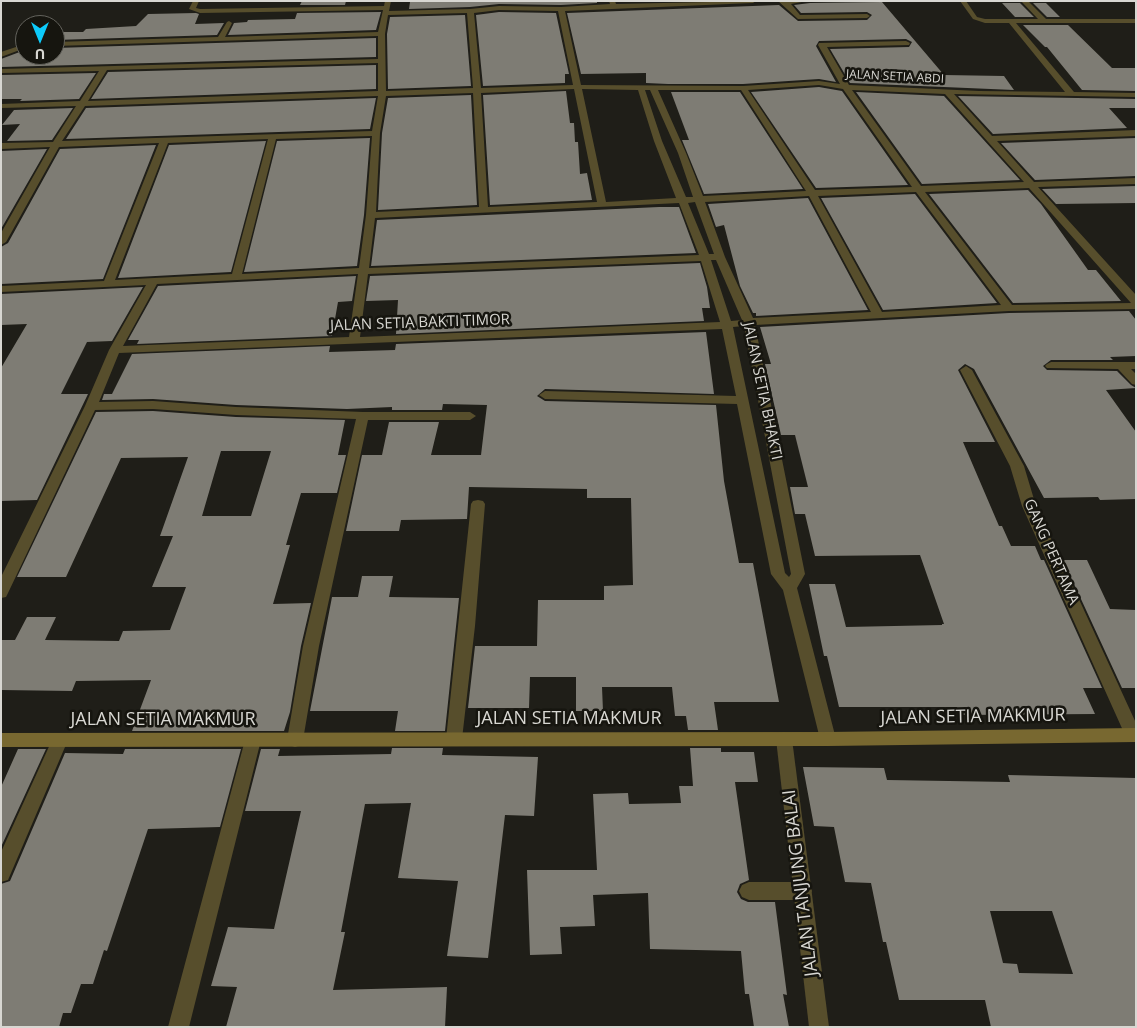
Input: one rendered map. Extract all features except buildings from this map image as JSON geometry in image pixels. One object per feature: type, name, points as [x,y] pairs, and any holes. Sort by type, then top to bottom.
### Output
[{"type":"main road","name":"JALAN SETIA MAKMUR","points":[[1,740],[828,739],[1134,735]]},
{"type":"street","points":[[196,1],[192,9],[200,11],[387,7],[470,11],[499,8],[561,9],[613,3],[753,1]]},
{"type":"street","points":[[783,2],[804,1]]},
{"type":"street","points":[[963,1],[975,18],[979,20],[1136,21]]},
{"type":"street","points":[[1024,1],[1044,21]]},
{"type":"street","points":[[783,2],[798,17],[867,16]]},
{"type":"street","points":[[354,340],[365,271],[371,215],[376,133],[382,94],[381,34],[387,7]]},
{"type":"street","points":[[561,9],[602,205]]},
{"type":"street","points":[[470,11],[478,92],[484,211]]},
{"type":"street","points":[[1011,21],[1072,96]]},
{"type":"street","points":[[220,39],[229,23]]},
{"type":"street","points":[[65,44],[381,34]]},
{"type":"street","points":[[200,49],[203,40]]},
{"type":"street","points":[[906,43],[822,45],[846,87],[918,188],[1009,308]]},
{"type":"street","points":[[1,55],[15,50]]},
{"type":"street","points":[[195,66],[198,57]]},
{"type":"street","points":[[1,71],[381,61]]},
{"type":"street","points":[[1,242],[56,144],[104,68]]},
{"type":"street","name":"JALAN SETIA ABDI","points":[[1,106],[478,92],[578,87],[743,88],[819,83],[846,87],[947,92],[1072,96],[1136,95]]},
{"type":"street","name":"JALAN SETIA BHAKTI","points":[[647,88],[675,140],[700,199],[720,257],[749,322],[798,574],[790,588]]},
{"type":"street","name":"JALAN SETIA BHAKTI","points":[[647,88],[658,141],[684,201],[727,325],[778,574],[790,588],[828,739]]},
{"type":"street","points":[[743,88],[812,193],[878,315]]},
{"type":"street","points":[[947,92],[1136,304]]},
{"type":"street","points":[[1,146],[376,133]]},
{"type":"street","points":[[990,139],[1136,133]]},
{"type":"street","points":[[236,278],[273,136]]},
{"type":"street","points":[[108,284],[164,140]]},
{"type":"street","points":[[658,141],[675,140]]},
{"type":"street","points":[[371,215],[484,211],[918,188],[1136,181]]},
{"type":"street","points":[[1,289],[365,271],[720,257]]},
{"type":"street","points":[[1,593],[91,406],[115,350],[153,282]]},
{"type":"street","name":"JALAN SETIA BAKTI TIMOR","points":[[115,350],[727,325],[749,322],[1009,308],[1136,304]]},
{"type":"street","points":[[1051,366],[1136,365]]},
{"type":"street","points":[[1122,366],[1136,381]]},
{"type":"street","name":"GANG PERTAMA","points":[[966,370],[1017,466],[1029,506],[1134,735]]},
{"type":"street","points":[[545,395],[742,400]]},
{"type":"street","points":[[91,406],[153,405],[236,411],[363,416],[470,416]]},
{"type":"street","points":[[295,740],[311,646],[363,416]]},
{"type":"street","points":[[754,453],[776,454]]},
{"type":"street","points":[[454,739],[478,504]]},
{"type":"street","name":"JALAN TANJUNG BALAI","points":[[784,739],[818,1027]]},
{"type":"street","points":[[1,874],[60,740]]},
{"type":"street","points":[[178,1027],[252,740]]},
{"type":"street","points":[[749,891],[802,891]]}]
